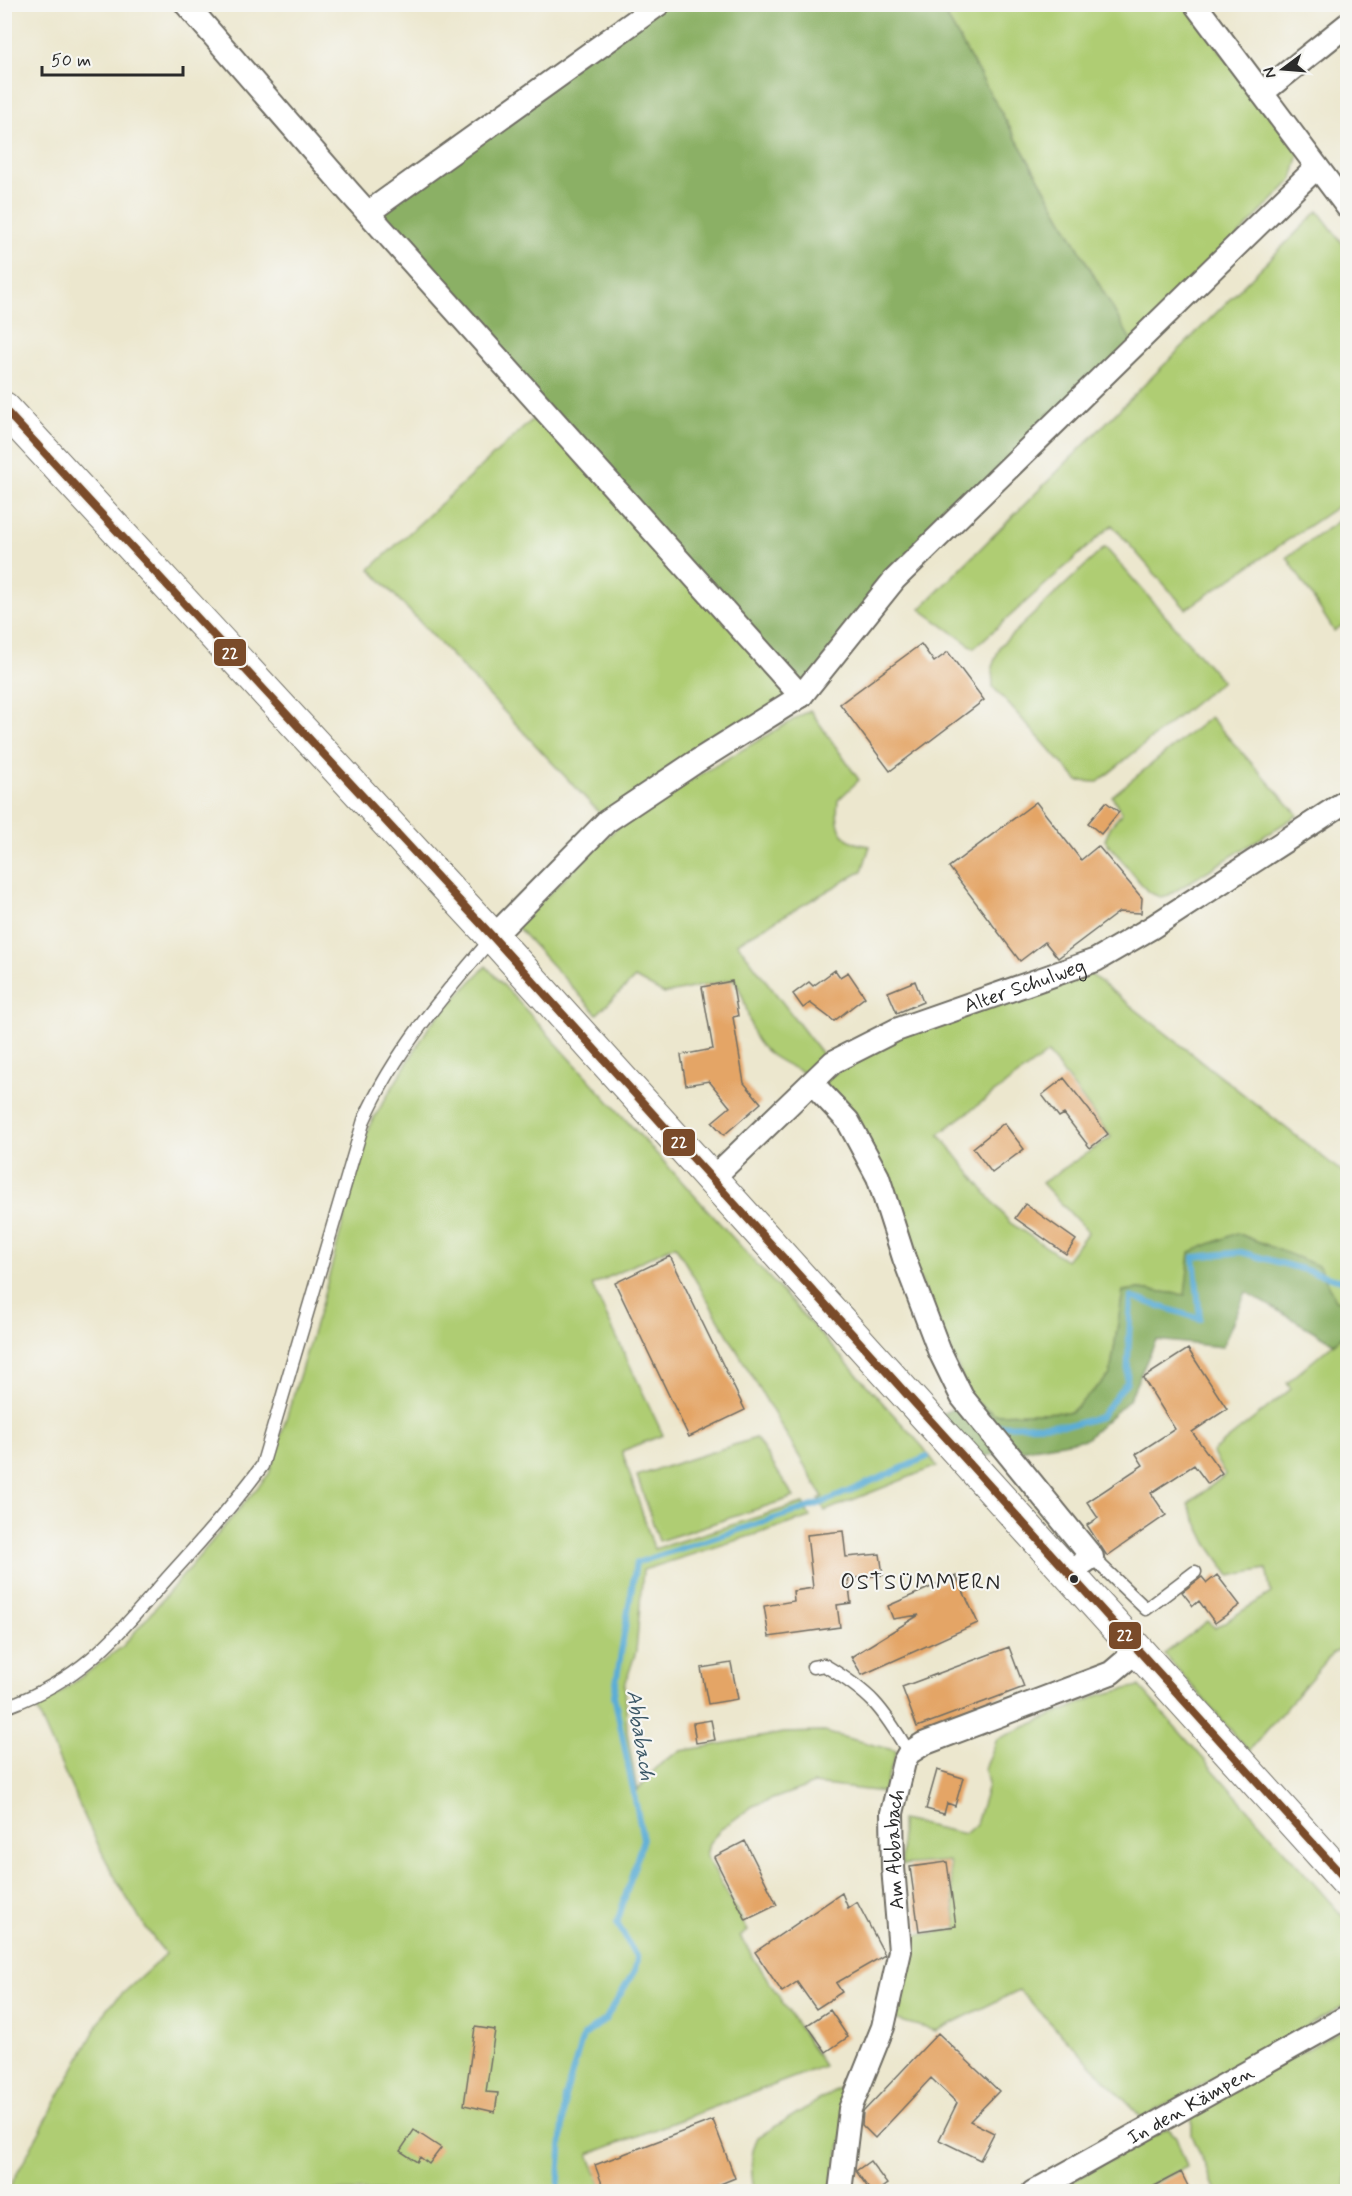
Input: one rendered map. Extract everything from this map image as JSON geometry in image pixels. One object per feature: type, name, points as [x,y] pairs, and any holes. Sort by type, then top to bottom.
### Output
[{"type":"main road","points":[[4,408],[494,938],[712,1179],[1081,1565],[1138,1650],[1347,1883]]},
{"type":"street","points":[[186,4],[801,696]]},
{"type":"street","points":[[369,212],[659,4]]},
{"type":"street","points":[[1195,4],[1347,208]]},
{"type":"street","points":[[1262,93],[1347,24]]},
{"type":"street","points":[[494,938],[607,821],[801,696],[894,580],[1317,167]]},
{"type":"street","name":"Alter Schulweg","points":[[712,1179],[833,1062],[896,1030],[1096,960],[1151,928],[1347,800]]},
{"type":"street","points":[[812,1083],[848,1121],[878,1177],[904,1258],[939,1350],[962,1397],[1081,1565]]},
{"type":"street","points":[[909,1753],[923,1744],[1111,1673],[1138,1650]]},
{"type":"street","name":"Am Abbabach","points":[[840,2192],[850,2109],[883,2027],[900,1951],[893,1867],[892,1813],[901,1772],[909,1753]]},
{"type":"street","name":"In den Kämpen","points":[[1033,2192],[1347,2016]]},
{"type":"lane","points":[[11,1705],[44,1693],[92,1661],[227,1513],[262,1466],[364,1120],[380,1085],[451,986],[494,938]]},
{"type":"lane","points":[[1081,1565],[1146,1609],[1195,1572]]},
{"type":"lane","points":[[813,1667],[824,1665],[868,1694],[890,1720],[909,1753]]},
{"type":"green space","points":[[659,5],[940,5],[1133,344],[894,580],[801,696],[369,212]]},
{"type":"green space","points":[[940,5],[1185,5],[1299,153],[1292,180],[1133,344]]},
{"type":"green space","points":[[1318,211],[1347,249],[1347,500],[1186,609],[1112,525],[974,648],[920,609]]},
{"type":"green space","points":[[545,408],[801,696],[607,821],[370,569]]},
{"type":"green space","points":[[1347,515],[1347,622],[1334,631],[1287,557]]},
{"type":"green space","points":[[1105,547],[1222,681],[1098,782],[1078,781],[993,687],[992,667],[1000,646]]},
{"type":"green space","points":[[810,710],[859,780],[838,800],[837,818],[841,832],[852,841],[870,846],[862,871],[737,943],[825,1058],[808,1075],[784,1063],[762,1047],[753,1033],[743,999],[734,979],[664,994],[635,978],[597,1014],[516,926],[628,817]]},
{"type":"green space","points":[[1210,717],[1298,815],[1169,895],[1160,897],[1148,892],[1105,840],[1111,826],[1122,813],[1112,796]]},
{"type":"green space","points":[[486,966],[923,1447],[937,1466],[825,1511],[819,1499],[823,1497],[675,1245],[592,1285],[663,1435],[622,1451],[654,1549],[803,1503],[810,1517],[643,1570],[636,1651],[625,1685],[627,1732],[637,1791],[651,1773],[681,1751],[784,1733],[824,1732],[897,1751],[883,1792],[814,1784],[753,1806],[720,1830],[709,1843],[706,1856],[748,1931],[740,1937],[824,2066],[589,2154],[603,2191],[7,2192],[107,2008],[166,1954],[128,1900],[94,1837],[37,1710],[123,1646],[269,1474],[322,1302],[369,1126],[430,1025]]},
{"type":"green space","points":[[1088,972],[1347,1176],[1347,1302],[1335,1301],[1318,1266],[1185,1295],[1140,1289],[1123,1291],[1110,1375],[1071,1412],[995,1414],[972,1400],[909,1253],[821,1082],[898,1034]],"holes":[[[1048,1053],[1111,1137],[1042,1183],[1088,1232],[1066,1260],[1009,1222],[939,1134]]]},
{"type":"green space","points":[[1237,1233],[1319,1266],[1335,1300],[1347,1302],[1347,1332],[1334,1343],[1246,1292],[1222,1347],[1156,1340],[1129,1400],[1086,1439],[973,1458],[935,1417],[972,1400],[995,1414],[1071,1412],[1110,1375],[1123,1291],[1140,1289],[1185,1295],[1190,1252]]},
{"type":"green space","points":[[1347,1332],[1347,1646],[1332,1654],[1249,1751],[1164,1654],[1208,1621],[1215,1628],[1271,1593],[1266,1569],[1230,1576],[1207,1543],[1188,1504],[1225,1475],[1212,1452],[1291,1389],[1287,1383]]},
{"type":"green space","points":[[756,1438],[794,1497],[659,1541],[637,1476]]},
{"type":"green space","points":[[1139,1686],[1347,1921],[1347,2004],[1142,2118],[1019,1990],[936,2031],[894,2019],[910,1936],[957,1929],[949,1861],[902,1865],[901,1820],[965,1834],[976,1824],[988,1785],[985,1769],[997,1739],[1100,1695]]},
{"type":"green space","points":[[1347,2027],[1347,2191],[1216,2191],[1192,2135],[1192,2114]]},
{"type":"green space","points":[[855,2078],[831,2191],[754,2191],[752,2163],[753,2150],[758,2137]]},
{"type":"green space","points":[[1168,2128],[1176,2137],[1187,2167],[1139,2191],[1053,2192]]},
{"type":"building","points":[[921,644],[934,662],[948,652],[984,700],[890,771],[840,704]]},
{"type":"building","points":[[1036,802],[1081,860],[1098,846],[1142,898],[1141,913],[1119,912],[1058,958],[1045,942],[1020,961],[949,867]]},
{"type":"building","points":[[1106,802],[1119,812],[1101,834],[1088,823]]},
{"type":"building","points":[[835,970],[840,977],[848,972],[865,997],[834,1021],[810,1003],[803,1008],[793,994],[809,982],[813,986]]},
{"type":"building","points":[[732,981],[738,1016],[733,1017],[744,1083],[761,1103],[724,1135],[712,1122],[730,1107],[709,1081],[686,1085],[681,1055],[713,1049],[702,987]]},
{"type":"building","points":[[915,981],[923,1002],[897,1013],[888,992]]},
{"type":"building","points":[[1064,1078],[1108,1134],[1090,1148],[1064,1114],[1059,1117],[1042,1095]]},
{"type":"building","points":[[1004,1123],[1024,1149],[992,1173],[973,1148]]},
{"type":"building","points":[[1025,1204],[1076,1240],[1066,1254],[1015,1218]]},
{"type":"building","points":[[670,1256],[745,1410],[689,1437],[615,1283]]},
{"type":"building","points":[[1188,1349],[1227,1409],[1192,1432],[1222,1473],[1208,1484],[1194,1465],[1151,1493],[1166,1515],[1107,1556],[1087,1525],[1098,1518],[1087,1502],[1143,1465],[1136,1454],[1175,1429],[1143,1378]]},
{"type":"building","points":[[843,1531],[846,1557],[880,1554],[883,1575],[848,1579],[851,1603],[837,1605],[840,1627],[769,1637],[764,1606],[794,1601],[793,1591],[813,1588],[807,1535]]},
{"type":"building","points":[[1217,1575],[1240,1605],[1215,1623],[1199,1601],[1193,1606],[1182,1592],[1202,1577],[1207,1583]]},
{"type":"building","points":[[956,1576],[978,1623],[862,1675],[851,1657],[919,1615],[893,1619],[888,1606]]},
{"type":"building","points":[[1009,1647],[1024,1687],[917,1727],[902,1687]]},
{"type":"building","points":[[731,1663],[738,1699],[708,1704],[701,1668]]},
{"type":"building","points":[[711,1720],[715,1740],[696,1743],[693,1723]]},
{"type":"building","points":[[937,1770],[963,1778],[955,1806],[947,1803],[944,1814],[926,1809]]},
{"type":"building","points":[[745,1841],[777,1905],[746,1920],[714,1857]]},
{"type":"building","points":[[947,1862],[956,1926],[919,1931],[910,1867]]},
{"type":"building","points":[[842,1893],[848,1908],[857,1902],[885,1955],[836,1983],[842,1992],[816,2009],[797,1982],[782,1992],[755,1952]]},
{"type":"building","points":[[830,2010],[848,2037],[826,2052],[807,2025]]},
{"type":"building","points":[[475,2027],[495,2030],[486,2092],[498,2093],[495,2112],[464,2105]]},
{"type":"building","points":[[938,2033],[999,2091],[970,2121],[994,2133],[980,2160],[939,2140],[957,2103],[931,2078],[875,2138],[862,2125],[863,2112]]},
{"type":"building","points":[[713,2120],[735,2178],[701,2192],[605,2192],[595,2165]]},
{"type":"building","points":[[414,2130],[441,2148],[429,2164],[420,2157],[417,2162],[400,2151]]},
{"type":"building","points":[[870,2161],[887,2184],[876,2192],[871,2192],[856,2171]]},
{"type":"building","points":[[1181,2172],[1191,2192],[1143,2192]]},
{"type":"waterway","name":"Abbabach","points":[[995,1426],[1075,1424],[1100,1417],[1127,1382],[1131,1297],[1200,1319],[1194,1257],[1241,1252],[1348,1282]]},
{"type":"waterway","name":"Abbabach","points":[[558,2192],[565,2097],[583,2036],[605,2020],[635,1970],[637,1958],[617,1923],[643,1839],[614,1695],[636,1563],[822,1503],[927,1457]]},
{"type":"transit line","name":"22","points":[[4,409],[493,937],[1348,1882]]},
{"type":"district","name":"OSTSÜMMERN","points":[[921,1581]]}]
